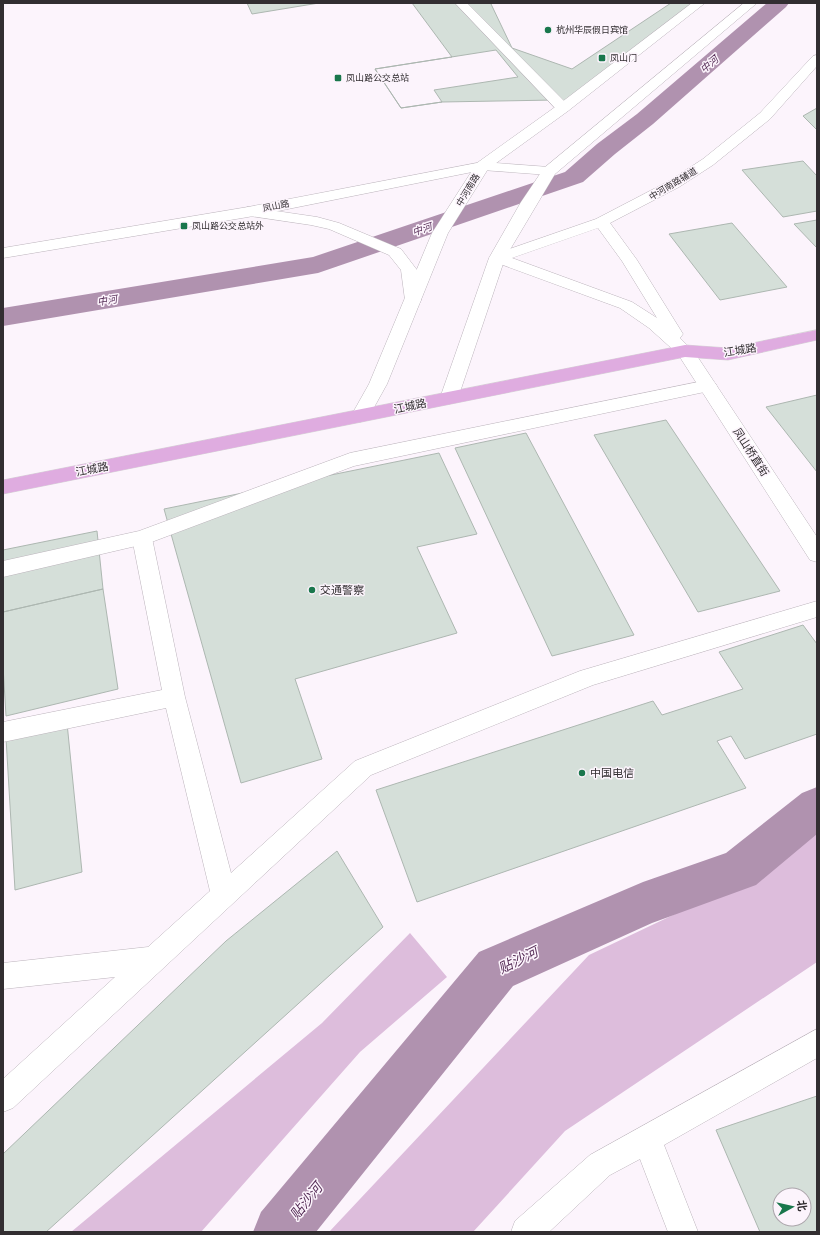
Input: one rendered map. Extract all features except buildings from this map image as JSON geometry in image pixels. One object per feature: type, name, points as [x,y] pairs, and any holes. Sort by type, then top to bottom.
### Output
[{"type":"main road","name":"中河南路","points":[[360,416],[378,384],[440,233],[482,166],[562,108],[699,3]]},
{"type":"main road","points":[[449,398],[497,258],[529,202],[547,175],[751,3]]},
{"type":"main road","name":"凤山路","points":[[3,253],[248,212],[482,166],[547,175]]},
{"type":"main road","points":[[248,212],[312,220],[357,235],[395,252],[409,270],[413,300]]},
{"type":"main road","name":"江城路","points":[[3,486],[685,350],[728,354],[817,335]]},
{"type":"main road","name":"凤山桥直街","points":[[685,350],[817,554]]},
{"type":"main road","points":[[3,570],[142,538],[350,460],[708,386]]},
{"type":"lane","points":[[461,3],[562,108]]},
{"type":"lane","name":"中河南路辅道","points":[[497,258],[602,222],[674,184],[708,162],[765,116],[817,59]]},
{"type":"lane","points":[[602,222],[629,260],[685,350]]},
{"type":"lane","points":[[497,258],[626,305],[655,324],[685,350]]},
{"type":"lane","points":[[142,538],[174,697],[224,896]]},
{"type":"lane","points":[[3,1098],[363,768],[588,676],[817,609]]},
{"type":"lane","points":[[3,732],[174,697]]},
{"type":"lane","points":[[3,976],[153,960]]},
{"type":"lane","points":[[526,1232],[600,1165],[817,1043]]},
{"type":"lane","points":[[647,1138],[683,1232]]},
{"type":"shaded area","points":[[817,821],[817,962],[565,1131],[473,1232],[329,1232],[589,955],[755,876]]},
{"type":"shaded area","points":[[410,933],[447,977],[360,1052],[201,1232],[71,1232],[322,1023]]},
{"type":"waterway","name":"中河","points":[[3,317],[318,265],[574,177],[606,149],[645,119],[779,3]]},
{"type":"waterway","name":"贴沙河","points":[[281,1232],[496,969],[643,904],[740,870],[817,807]]},
{"type":"place","name":"杭州华辰假日宾馆","points":[[548,30]]},
{"type":"place","name":"凤山门","points":[[602,58]]},
{"type":"place","name":"凤山路公交总站","points":[[338,78]]},
{"type":"place","name":"凤山路公交总站外","points":[[184,226]]},
{"type":"place","name":"交通警察","points":[[312,590]]},
{"type":"place","name":"中国电信","points":[[582,773]]}]
